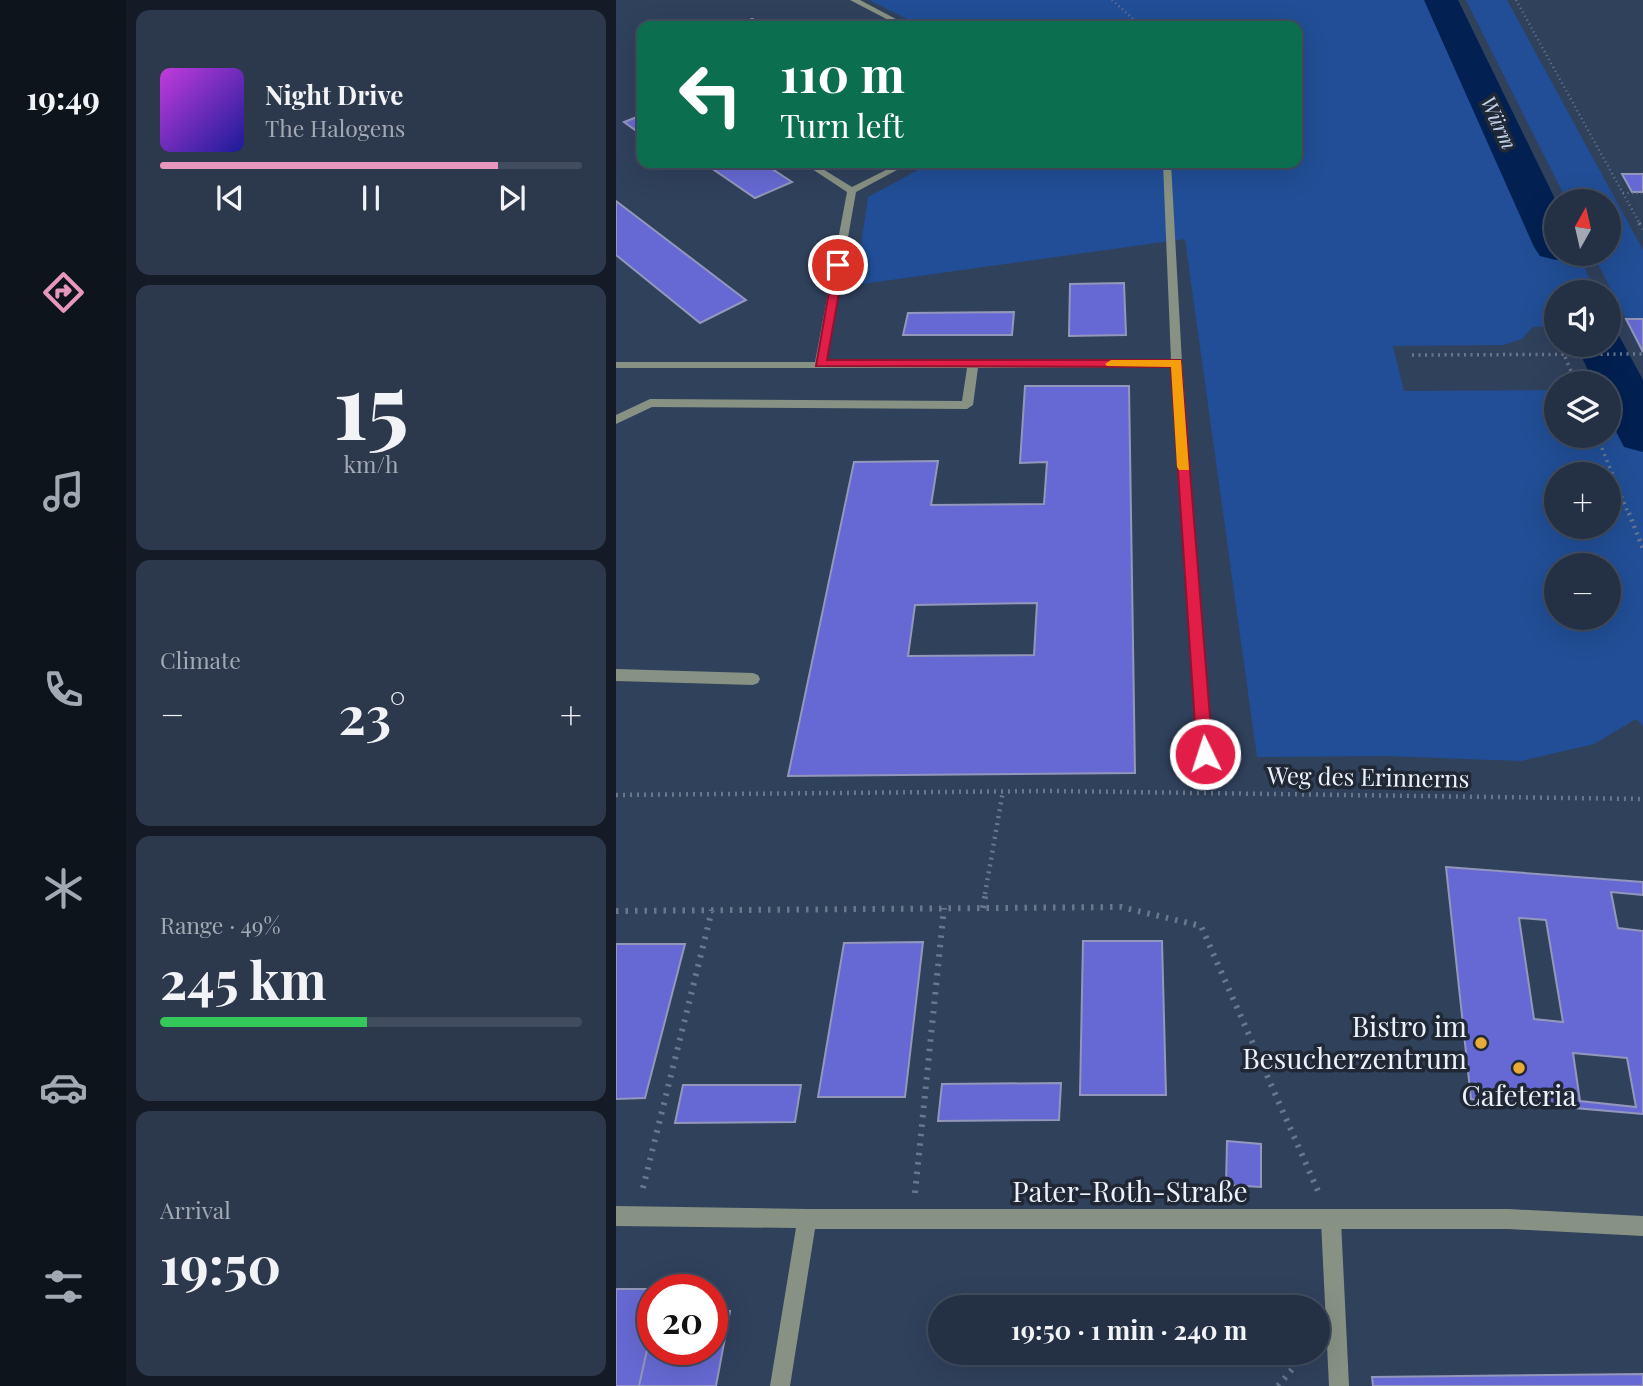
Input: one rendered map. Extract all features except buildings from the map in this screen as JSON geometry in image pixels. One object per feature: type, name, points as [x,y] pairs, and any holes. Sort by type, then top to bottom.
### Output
[{"type":"street","points":[[854,0],[895,21]]},
{"type":"street","points":[[815,168],[852,191]]},
{"type":"street","points":[[852,191],[896,168]]},
{"type":"street","points":[[1167,168],[1177,363],[1205,754]]},
{"type":"street","points":[[820,364],[852,191]]},
{"type":"street","points":[[616,365],[1177,363]]},
{"type":"street","points":[[616,420],[650,403],[967,405],[973,365]]},
{"type":"street","points":[[616,675],[753,679]]},
{"type":"street","name":"Pater-Roth-Straße","points":[[616,1216],[1331,1221],[1509,1219],[1643,1226]]},
{"type":"street","points":[[780,1386],[807,1219]]},
{"type":"street","points":[[1331,1221],[1339,1386]]},
{"type":"path","points":[[1112,0],[1135,21]]},
{"type":"path","points":[[1516,0],[1643,229]]},
{"type":"path","points":[[1623,193],[1643,193]]},
{"type":"path","points":[[1412,355],[1544,354]]},
{"type":"path","points":[[1621,354],[1643,354]]},
{"type":"path","points":[[1602,448],[1643,549]]},
{"type":"path","points":[[983,908],[1003,791]]},
{"type":"path","name":"Weg des Erinnerns","points":[[616,794],[1051,791],[1643,799]]},
{"type":"path","points":[[616,911],[1121,907],[1201,926],[1331,1221]]},
{"type":"path","points":[[913,1219],[944,908]]},
{"type":"path","points":[[636,1216],[712,910]]},
{"type":"path","points":[[1278,1386],[1296,1365]]},
{"type":"shaded area","points":[[869,0],[1456,0],[1547,189],[1544,189],[1544,266],[1584,266],[1590,280],[1544,280],[1544,327],[1533,327],[1522,339],[1503,345],[1393,346],[1404,391],[1544,390],[1544,448],[1621,448],[1621,389],[1643,388],[1643,726],[1636,719],[1594,744],[1521,761],[1383,756],[1257,757],[1185,239],[855,285],[868,197],[922,168],[1302,168],[1302,21],[911,21]]},
{"type":"shaded area","points":[[1466,0],[1507,0],[1610,189],[1561,189]]},
{"type":"shaded area","points":[[1621,210],[1643,250],[1643,319],[1626,319],[1621,309],[1621,280],[1606,280],[1599,266],[1621,266]]},
{"type":"waterway","name":"Würm","points":[[1441,0],[1544,221]]},
{"type":"waterway","name":"Würm","points":[[1607,357],[1643,434]]},
{"type":"slow traffic","points":[[1111,364],[1177,363],[1184,467]]},
{"type":"place","name":"Bistro im Besucherzentrum","points":[[1481,1043]]},
{"type":"place","name":"Cafeteria","points":[[1519,1068]]},
{"type":"route","points":[[838,265],[820,364],[1177,363],[1205,754]]}]
